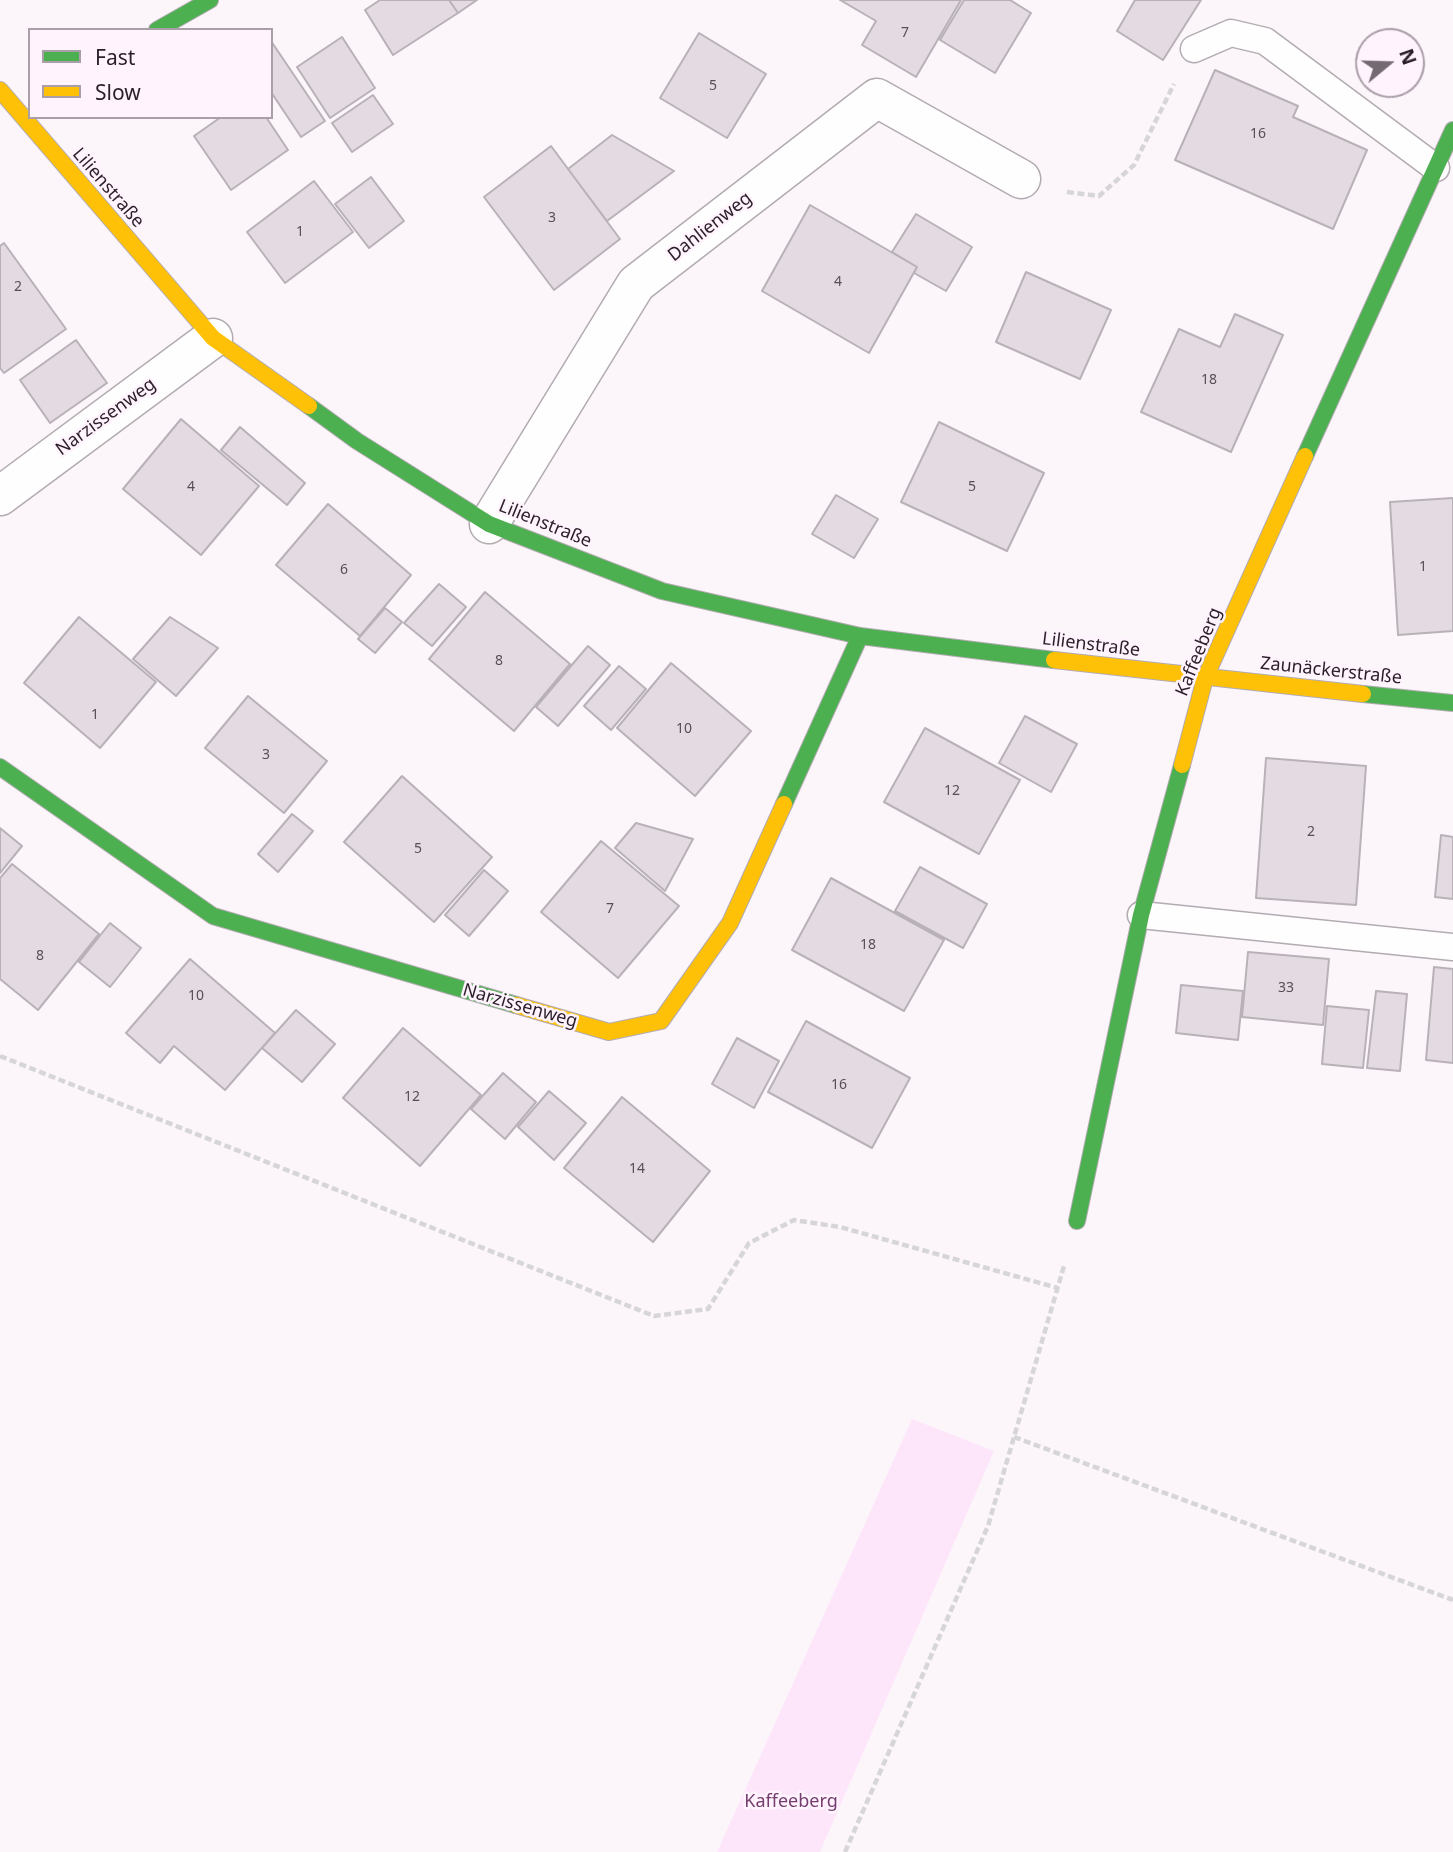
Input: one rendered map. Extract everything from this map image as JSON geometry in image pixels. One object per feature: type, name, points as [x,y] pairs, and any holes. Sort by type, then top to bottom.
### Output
[{"type":"street","points":[[160,28],[210,0]]},
{"type":"street","name":"Lilienstraße","points":[[0,90],[23,108]]},
{"type":"street","name":"Dahlienweg","points":[[489,524],[636,284],[877,98],[1021,179]]},
{"type":"street","points":[[0,121],[23,108]]},
{"type":"street","name":"Lilienstraße","points":[[32,119],[213,338],[356,441],[489,524],[662,591],[860,636],[1205,678]]},
{"type":"street","name":"Kaffeeberg","points":[[1077,1221],[1142,915],[1205,678],[1453,130]]},
{"type":"street","name":"Narzissenweg","points":[[0,496],[213,338]]},
{"type":"street","name":"Narzissenweg","points":[[0,766],[213,916],[609,1032],[661,1021],[730,923],[860,636]]},
{"type":"street","name":"Zaunäckerstraße","points":[[1205,678],[1453,703]]},
{"type":"lane","points":[[1194,49],[1231,33],[1265,41],[1436,168]]},
{"type":"lane","points":[[1142,915],[1453,947]]},
{"type":"path","points":[[1021,179],[1050,191],[1099,196],[1134,165],[1162,105],[1194,49]]},
{"type":"path","points":[[0,1056],[654,1316],[708,1309],[749,1243],[794,1220],[840,1227],[1058,1288]]},
{"type":"path","points":[[845,1852],[988,1526],[1077,1221]]},
{"type":"path","points":[[1014,1437],[1453,1600]]},
{"type":"green space","name":"Kaffeeberg","points":[[912,1419],[994,1451],[820,1852],[717,1852]]},
{"type":"building","points":[[380,0],[449,0],[458,13],[393,55],[365,10]]},
{"type":"building","points":[[449,0],[477,0],[458,13]]},
{"type":"building","points":[[840,0],[961,0],[916,77],[862,45],[876,21]]},
{"type":"building","points":[[964,0],[1010,0],[1031,13],[995,73],[940,40]]},
{"type":"building","points":[[1135,0],[1201,0],[1163,60],[1117,31]]},
{"type":"building","points":[[699,33],[766,74],[727,138],[660,98]]},
{"type":"building","points":[[342,37],[375,88],[330,118],[297,67]]},
{"type":"building","points":[[273,44],[325,121],[301,137],[273,95]]},
{"type":"building","points":[[1215,70],[1298,106],[1293,117],[1367,150],[1333,229],[1175,160]]},
{"type":"building","points":[[373,95],[393,124],[352,152],[332,123]]},
{"type":"building","points":[[218,119],[267,119],[288,150],[231,190],[194,136]]},
{"type":"building","points":[[612,135],[674,171],[607,221],[568,169]]},
{"type":"building","points":[[551,146],[620,239],[554,290],[484,197]]},
{"type":"building","points":[[371,177],[404,221],[369,248],[335,204]]},
{"type":"building","points":[[314,181],[353,232],[285,283],[247,232]]},
{"type":"building","points":[[810,205],[917,267],[869,353],[762,291]]},
{"type":"building","points":[[916,214],[972,247],[946,291],[914,273],[917,267],[892,252]]},
{"type":"building","points":[[4,243],[66,329],[4,373],[0,368],[0,246]]},
{"type":"building","points":[[1026,272],[1111,310],[1080,379],[996,342]]},
{"type":"building","points":[[1235,314],[1283,335],[1231,452],[1141,412],[1179,329],[1220,347]]},
{"type":"building","points":[[76,340],[107,383],[50,423],[20,380]]},
{"type":"building","points":[[181,419],[259,486],[201,555],[123,489]]},
{"type":"building","points":[[939,422],[1044,473],[1007,551],[901,502]]},
{"type":"building","points":[[240,427],[305,483],[287,505],[221,450]]},
{"type":"building","points":[[836,495],[878,519],[854,558],[812,534]]},
{"type":"building","points":[[1453,498],[1453,631],[1398,635],[1390,502]]},
{"type":"building","points":[[328,504],[411,575],[360,636],[276,565]]},
{"type":"building","points":[[439,584],[466,607],[432,646],[404,623]]},
{"type":"building","points":[[485,592],[570,664],[514,731],[429,659]]},
{"type":"building","points":[[385,608],[402,622],[375,653],[358,639]]},
{"type":"building","points":[[79,617],[156,682],[100,748],[24,683]]},
{"type":"building","points":[[170,617],[218,648],[176,696],[133,659]]},
{"type":"building","points":[[588,646],[610,665],[558,726],[536,707]]},
{"type":"building","points":[[671,663],[751,731],[695,796],[617,728]]},
{"type":"building","points":[[619,666],[646,689],[611,730],[584,706]]},
{"type":"building","points":[[248,696],[327,761],[284,813],[205,748]]},
{"type":"building","points":[[1025,716],[1077,744],[1051,792],[999,763]]},
{"type":"building","points":[[925,728],[1020,780],[979,854],[884,802]]},
{"type":"building","points":[[1266,758],[1366,766],[1356,905],[1256,898]]},
{"type":"building","points":[[402,776],[492,857],[434,922],[344,842]]},
{"type":"building","points":[[292,814],[313,831],[278,872],[258,854]]},
{"type":"building","points":[[636,823],[693,839],[665,891],[615,848]]},
{"type":"building","points":[[0,828],[22,846],[0,873]]},
{"type":"building","points":[[1441,835],[1453,837],[1453,899],[1435,897]]},
{"type":"building","points":[[601,841],[679,906],[618,978],[541,912]]},
{"type":"building","points":[[12,864],[99,934],[38,1010],[0,979],[0,878]]},
{"type":"building","points":[[920,867],[987,904],[963,948],[895,911]]},
{"type":"building","points":[[484,870],[508,891],[469,936],[445,915]]},
{"type":"building","points":[[831,878],[944,940],[904,1011],[792,950]]},
{"type":"building","points":[[110,923],[141,948],[110,987],[79,962]]},
{"type":"building","points":[[1248,952],[1329,959],[1323,1025],[1242,1017]]},
{"type":"building","points":[[190,959],[275,1033],[225,1090],[174,1046],[160,1063],[126,1033]]},
{"type":"building","points":[[1434,967],[1453,969],[1453,1063],[1426,1060]]},
{"type":"building","points":[[1181,985],[1243,991],[1238,1040],[1176,1033]]},
{"type":"building","points":[[1376,991],[1407,994],[1400,1071],[1367,1068]]},
{"type":"building","points":[[1327,1006],[1369,1010],[1363,1068],[1322,1064]]},
{"type":"building","points":[[296,1010],[335,1044],[302,1082],[262,1048]]},
{"type":"building","points":[[806,1021],[910,1078],[872,1148],[768,1092]]},
{"type":"building","points":[[403,1028],[481,1095],[420,1166],[343,1098]]},
{"type":"building","points":[[737,1038],[779,1061],[754,1108],[712,1084]]},
{"type":"building","points":[[503,1073],[536,1102],[505,1139],[471,1109]]},
{"type":"building","points":[[549,1091],[586,1123],[554,1160],[518,1127]]},
{"type":"building","points":[[622,1097],[710,1171],[653,1242],[564,1168]]},
{"type":"traffic: fast","points":[[161,28],[210,0]]},
{"type":"traffic: fast","points":[[1305,456],[1453,130]]},
{"type":"traffic: fast","points":[[309,406],[357,441],[489,524],[662,591],[860,636],[1054,660]]},
{"type":"traffic: fast","points":[[784,804],[860,636]]},
{"type":"traffic: fast","points":[[1363,694],[1453,703]]},
{"type":"traffic: fast","points":[[1077,1221],[1141,915],[1182,765]]},
{"type":"traffic: fast","points":[[0,767],[213,916],[516,1005]]},
{"type":"traffic: slow","points":[[0,90],[213,338],[309,406]]},
{"type":"traffic: slow","points":[[1182,765],[1205,678],[1305,456]]},
{"type":"traffic: slow","points":[[1054,660],[1363,694]]},
{"type":"traffic: slow","points":[[516,1005],[609,1032],[661,1021],[730,923],[784,804]]}]
